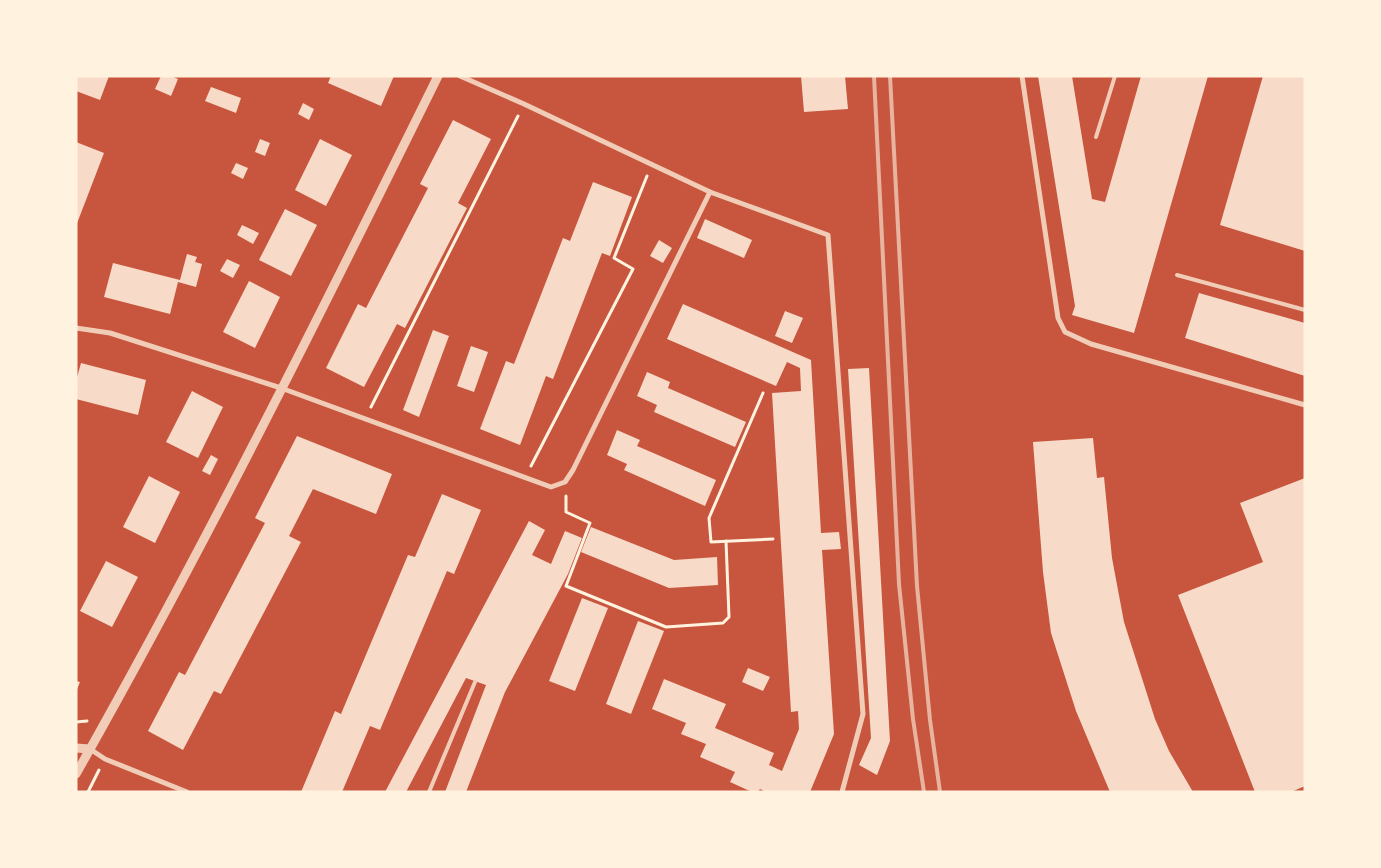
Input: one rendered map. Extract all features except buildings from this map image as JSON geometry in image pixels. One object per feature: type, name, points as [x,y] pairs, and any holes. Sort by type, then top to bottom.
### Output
[{"type":"street","points":[[76,774],[109,719],[281,388],[438,76]]},
{"type":"street","points":[[460,76],[524,104],[710,192],[828,235],[863,714],[842,792]]},
{"type":"street","points":[[1022,76],[1058,318],[1065,332],[1091,344],[1305,406]]},
{"type":"street","points":[[76,328],[110,333],[281,388],[551,487],[565,482],[574,470],[710,192]]},
{"type":"street","points":[[76,748],[90,750],[105,759],[187,792]]},
{"type":"lane","points":[[1096,137],[1115,76]]},
{"type":"lane","points":[[1177,275],[1305,310]]},
{"type":"lane","points":[[429,792],[475,682]]},
{"type":"path","points":[[365,418],[524,104]]},
{"type":"path","points":[[525,477],[633,269],[614,258],[652,164]]},
{"type":"path","points":[[763,393],[709,518],[711,542],[773,539]]},
{"type":"path","points":[[565,482],[566,512],[590,523],[566,586],[666,627],[723,623],[729,617],[726,541]]},
{"type":"path","points":[[88,792],[105,759]]},
{"type":"railway","points":[[874,76],[899,584],[913,719],[924,792]]},
{"type":"railway","points":[[890,76],[917,586],[930,720],[940,792]]}]
